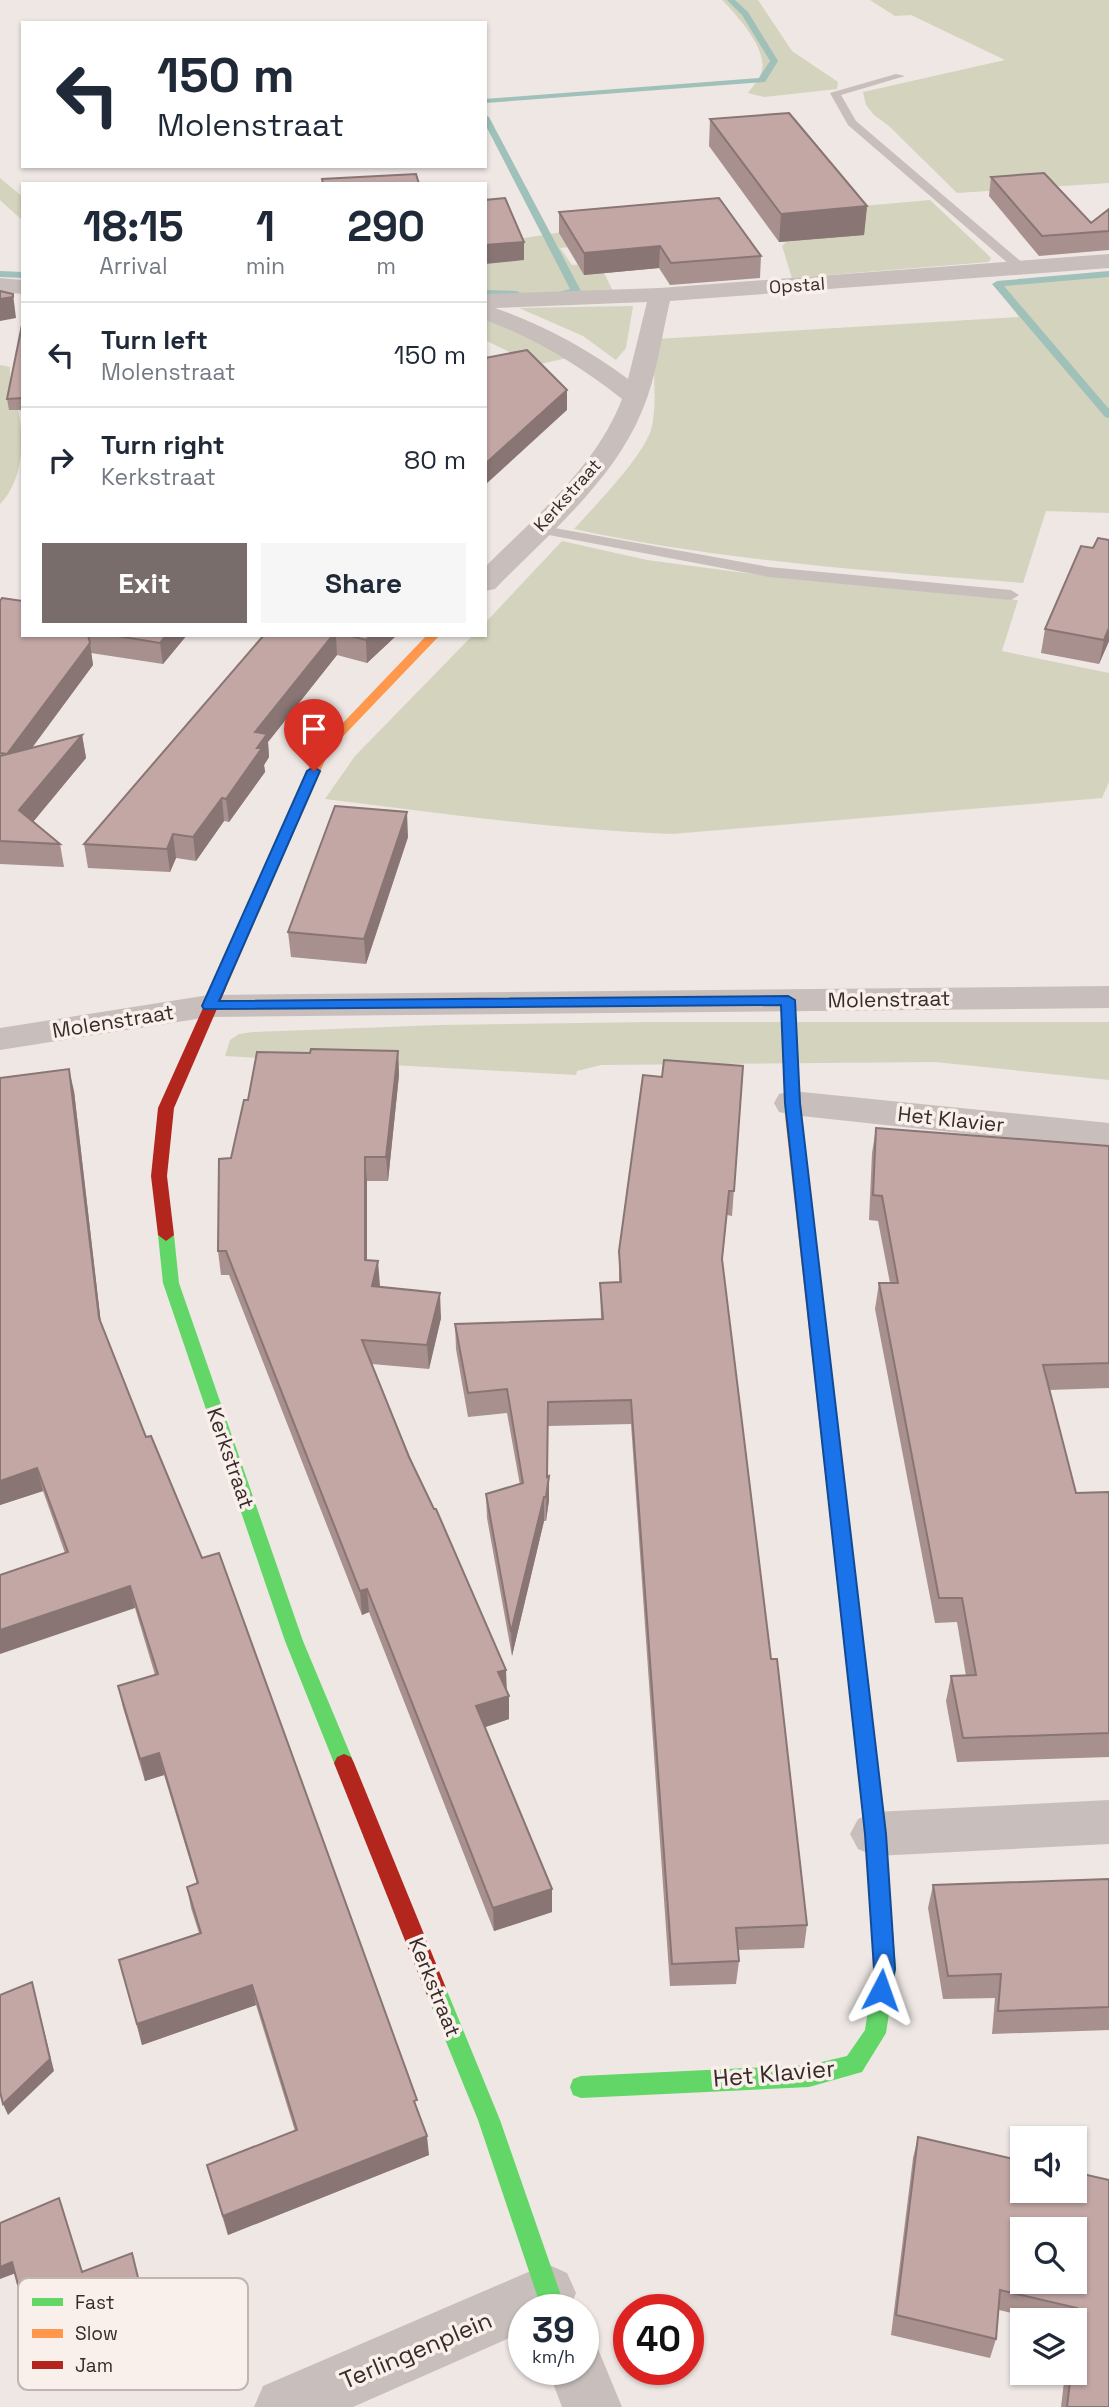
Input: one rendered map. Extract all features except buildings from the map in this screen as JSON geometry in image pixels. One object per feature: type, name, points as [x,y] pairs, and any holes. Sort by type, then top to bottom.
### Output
[{"type":"street","name":"Opstal","points":[[487,301],[660,295],[1109,261]]},
{"type":"street","points":[[0,285],[21,287]]},
{"type":"street","name":"Kerkstraat","points":[[487,581],[596,466],[623,424],[634,396],[660,295]]},
{"type":"street","points":[[487,313],[513,322],[589,361],[634,396]]},
{"type":"street","name":"Kerkstraat","points":[[433,637],[323,750],[166,1108],[159,1176],[171,1283],[294,1641],[489,2120],[547,2294]]},
{"type":"street","name":"Molenstraat","points":[[0,1039],[209,1006],[1109,997]]},
{"type":"street","name":"Het Klavier","points":[[581,2087],[808,2076],[855,2065],[875,2033],[885,1969],[876,1834],[792,1103],[788,1000]]},
{"type":"street","name":"Het Klavier","points":[[792,1103],[1109,1136]]},
{"type":"street","points":[[876,1834],[1109,1822]]},
{"type":"street","name":"Terlingenplein","points":[[284,2407],[508,2319]]},
{"type":"street","points":[[583,2385],[592,2407]]},
{"type":"lane","points":[[900,76],[835,93],[852,123],[1021,268]]},
{"type":"lane","points":[[538,529],[769,572],[1011,595]]},
{"type":"green space","points":[[722,0],[758,0],[792,51],[838,82],[837,89],[764,97],[748,93],[762,70],[760,52],[749,32]]},
{"type":"green space","points":[[870,0],[1109,0],[1109,183],[957,193],[889,126],[874,115],[866,105],[863,92],[1005,60],[911,15],[895,16]]},
{"type":"green space","points":[[0,178],[21,195],[21,219],[0,200]]},
{"type":"green space","points":[[930,200],[991,258],[989,262],[792,278],[782,246],[818,210]]},
{"type":"green space","points":[[582,229],[590,245],[560,248],[572,265],[599,263],[613,291],[519,298],[487,297],[487,244]]},
{"type":"green space","points":[[1109,276],[1109,513],[1046,511],[1023,583],[741,557],[574,529],[618,480],[648,437],[654,415],[656,339],[1019,317],[995,286]]},
{"type":"green space","points":[[633,306],[626,348],[616,360],[583,336],[519,308]]},
{"type":"green space","points":[[487,316],[520,329],[567,358],[536,365],[487,341]]},
{"type":"green space","points":[[0,365],[10,367],[20,422],[21,447],[18,472],[0,504]]},
{"type":"green space","points":[[562,541],[647,560],[775,577],[1018,600],[1002,651],[1109,673],[1109,782],[1102,798],[672,834],[542,825],[325,799],[355,756],[471,637],[487,637],[487,621]]},
{"type":"green space","points":[[1109,1022],[1109,1080],[935,1062],[601,1065],[577,1071],[576,1075],[225,1056],[230,1040],[239,1034],[253,1032],[440,1025]]},
{"type":"waterway","points":[[487,101],[762,80],[774,61],[745,14],[731,0]]},
{"type":"waterway","points":[[487,121],[576,291],[557,294]]},
{"type":"waterway","points":[[0,274],[21,275]]},
{"type":"waterway","points":[[1109,274],[997,284],[1109,415]]},
{"type":"waterway","points":[[487,293],[517,294]]},
{"type":"traffic: fast","points":[[788,1000],[793,1116]]},
{"type":"traffic: fast","points":[[166,1235],[171,1283],[294,1641],[344,1763]]},
{"type":"traffic: fast","points":[[581,2087],[809,2076],[854,2065],[875,2033],[885,1969],[875,1834],[858,1680]]},
{"type":"traffic: fast","points":[[435,1988],[489,2120],[549,2294]]},
{"type":"traffic: slow","points":[[219,988],[323,750],[432,637]]},
{"type":"traffic: slow","points":[[793,1116],[858,1680]]},
{"type":"traffic: jam","points":[[166,1235],[159,1176],[166,1108],[219,988]]},
{"type":"traffic: jam","points":[[344,1763],[435,1988]]},
{"type":"route","points":[[314,771],[209,1006],[788,1000],[792,1103],[876,1834],[885,1969],[881,1990]]}]
